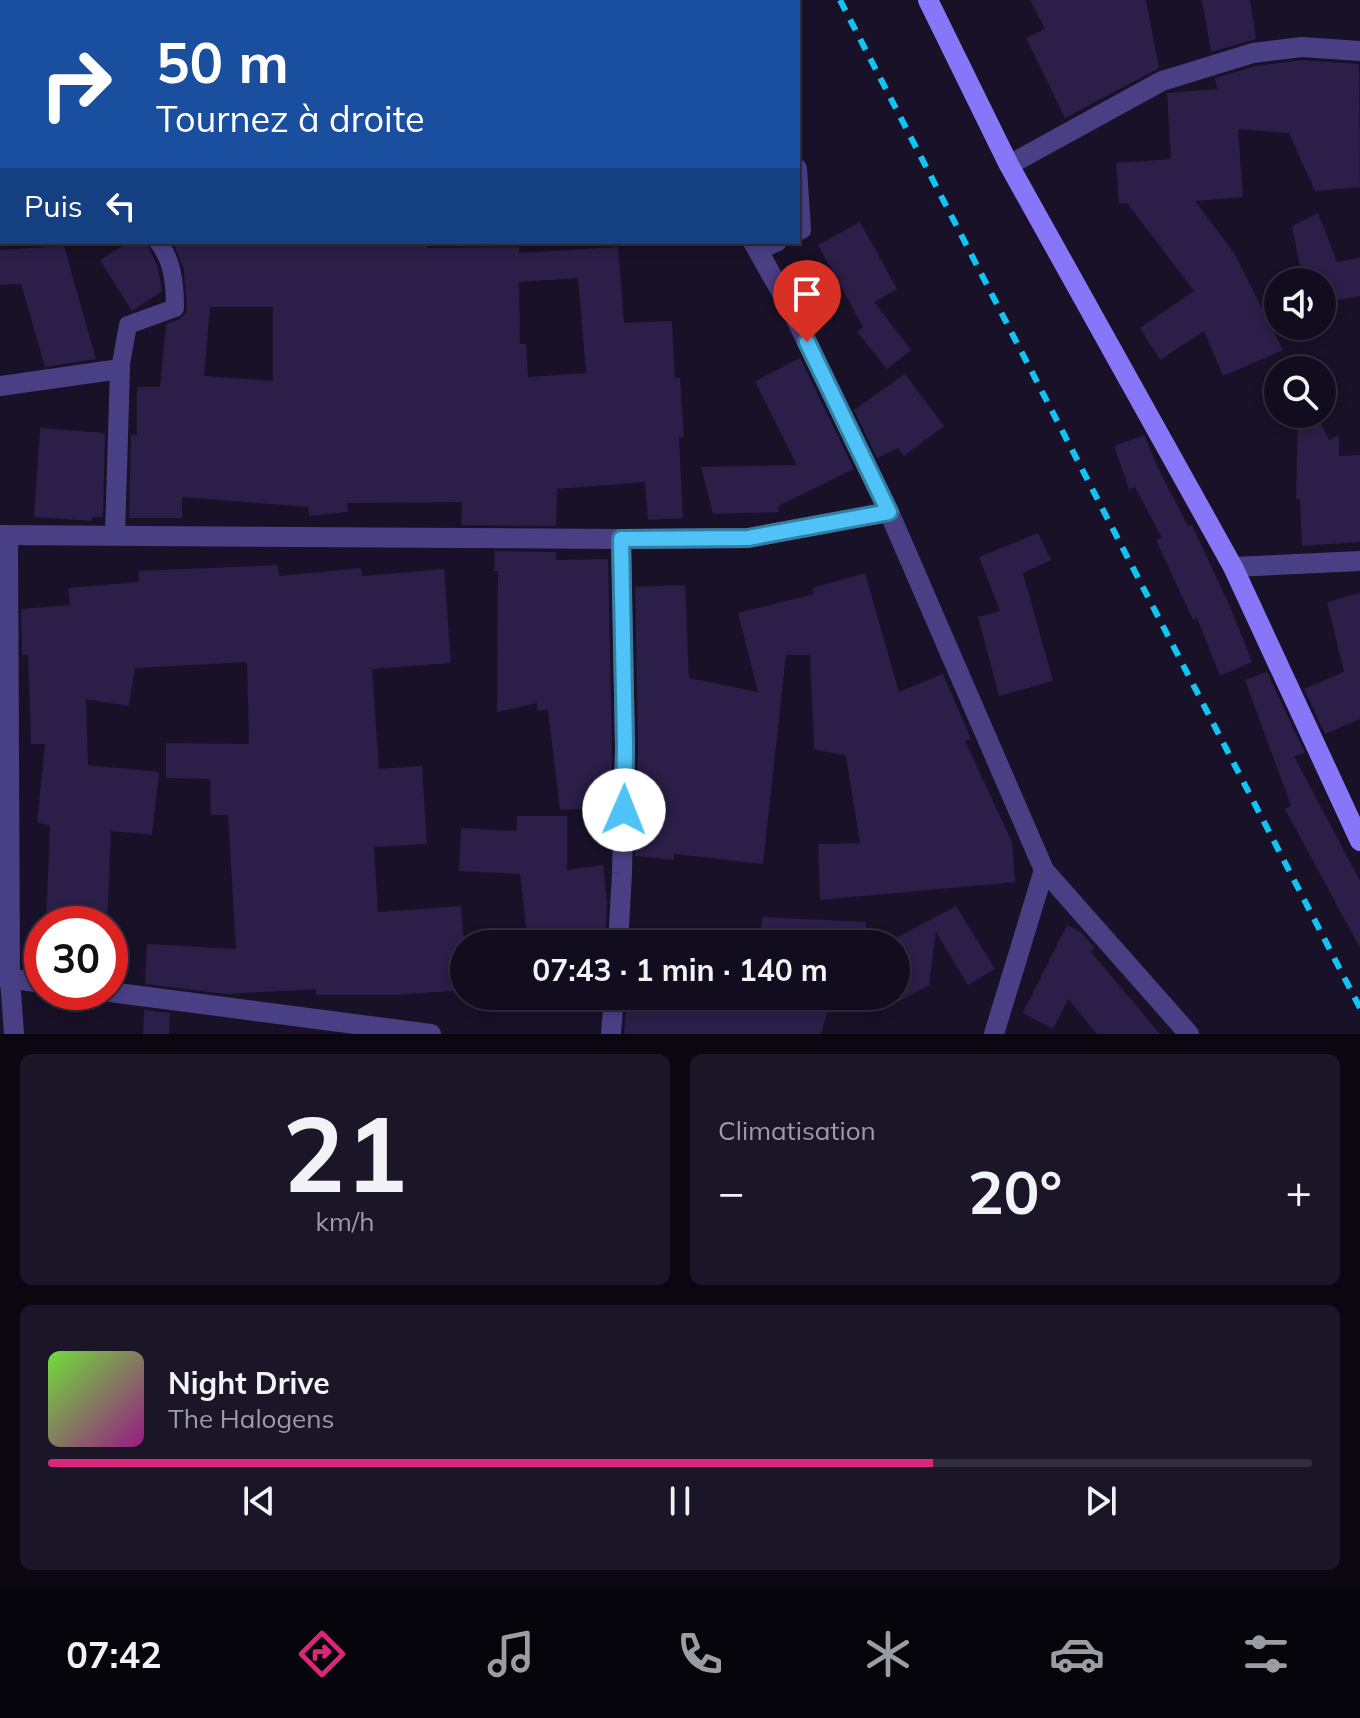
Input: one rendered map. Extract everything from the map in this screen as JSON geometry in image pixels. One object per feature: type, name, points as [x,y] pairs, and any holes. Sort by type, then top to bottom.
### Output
[{"type":"street","points":[[928,0],[1009,165],[1233,567],[1360,841]]},
{"type":"street","points":[[1009,165],[1162,81],[1253,53],[1302,47],[1360,51]]},
{"type":"street","points":[[756,247],[793,313],[889,512],[1044,870],[1189,1034]]},
{"type":"street","points":[[0,386],[120,369],[115,535]]},
{"type":"street","points":[[14,1034],[5,978],[4,535],[748,538],[889,512]]},
{"type":"street","points":[[619,930],[625,747],[621,539]]},
{"type":"street","points":[[1233,567],[1360,561]]},
{"type":"street","points":[[994,1034],[1044,870]]},
{"type":"street","points":[[128,994],[431,1034]]},
{"type":"street","points":[[611,1034],[613,1010]]},
{"type":"lane","points":[[800,199],[800,231]]},
{"type":"lane","points":[[120,369],[128,325],[175,308],[175,283],[159,244]]},
{"type":"building","points":[[1030,0],[1146,0],[1159,68],[1065,118],[1026,38],[1045,29]]},
{"type":"building","points":[[1202,0],[1250,0],[1256,39],[1211,52]]},
{"type":"building","points":[[1302,60],[1359,64],[1360,187],[1315,191],[1289,133],[1238,129],[1243,197],[1195,201],[1234,253],[1264,312],[1264,340],[1278,340],[1283,350],[1223,376],[1204,331],[1160,360],[1140,328],[1194,291],[1127,203],[1119,203],[1116,163],[1171,159],[1167,93],[1217,89],[1215,78],[1256,66]]},
{"type":"building","points":[[1318,213],[1337,262],[1360,258],[1360,296],[1336,300],[1336,268],[1300,268],[1292,226]]},
{"type":"building","points":[[860,222],[897,289],[874,302],[911,350],[887,369],[857,332],[863,327],[818,245]]},
{"type":"building","points":[[125,244],[147,244],[158,268],[162,291],[132,311],[100,260]]},
{"type":"building","points":[[174,244],[427,244],[427,248],[519,247],[519,253],[618,247],[624,323],[672,321],[675,378],[680,378],[684,437],[679,438],[683,518],[648,520],[645,482],[557,489],[556,526],[461,525],[462,502],[347,503],[348,512],[309,516],[308,507],[182,497],[182,518],[129,518],[131,435],[137,435],[137,387],[160,387],[166,324],[180,319],[187,309],[184,270]],"holes":[[[578,278],[586,373],[528,377],[526,344],[520,344],[519,282]],[[210,307],[273,307],[273,381],[204,376]]]},
{"type":"building","points":[[64,246],[96,359],[45,367],[21,284],[0,285],[0,250]]},
{"type":"building","points":[[800,358],[854,469],[778,506],[779,512],[713,514],[701,467],[797,465],[755,381]]},
{"type":"building","points":[[905,374],[944,426],[904,456],[898,448],[877,458],[854,410]]},
{"type":"building","points":[[40,428],[105,433],[103,517],[92,517],[92,521],[34,517]]},
{"type":"building","points":[[1298,428],[1323,428],[1329,440],[1339,435],[1339,456],[1360,455],[1360,542],[1302,546],[1300,499],[1296,499]]},
{"type":"building","points":[[1144,435],[1188,526],[1192,525],[1252,662],[1220,676],[1197,618],[1193,620],[1156,540],[1162,538],[1135,487],[1129,489],[1114,446]]},
{"type":"building","points":[[1038,533],[1051,560],[1023,573],[1053,681],[999,696],[978,617],[1000,611],[979,557]]},
{"type":"building","points":[[495,551],[556,552],[556,560],[608,559],[611,807],[560,810],[548,710],[537,710],[537,703],[497,712],[498,571],[494,571]]},
{"type":"building","points":[[278,565],[279,576],[361,568],[362,576],[444,569],[451,663],[372,669],[379,769],[422,766],[427,844],[374,847],[378,912],[461,906],[463,930],[450,930],[450,991],[316,995],[316,989],[226,994],[145,984],[147,944],[236,949],[228,815],[211,815],[210,779],[166,778],[166,743],[249,744],[247,662],[135,668],[129,706],[86,699],[88,765],[159,772],[152,835],[111,831],[108,906],[47,906],[50,825],[37,823],[45,744],[31,744],[28,655],[22,655],[21,609],[70,605],[68,588],[139,582],[139,571]]},
{"type":"building","points":[[865,573],[899,692],[943,674],[971,739],[965,741],[1012,842],[1015,882],[820,900],[818,844],[860,843],[846,756],[814,749],[810,655],[786,655],[763,864],[674,854],[674,860],[635,856],[638,747],[635,587],[685,585],[689,678],[758,692],[738,613],[814,594],[812,588]]},
{"type":"building","points":[[1360,593],[1360,719],[1325,734],[1304,689],[1344,672],[1327,602]]},
{"type":"building","points":[[1267,672],[1305,753],[1294,756],[1360,881],[1360,948],[1285,809],[1291,806],[1245,680]]},
{"type":"building","points":[[517,816],[567,816],[567,870],[603,865],[607,902],[606,930],[526,930],[520,874],[459,871],[461,828],[517,831]]},
{"type":"building","points":[[956,906],[995,969],[968,985],[936,932],[929,985],[910,995],[910,931]]},
{"type":"building","points":[[762,917],[866,922],[866,930],[761,930]]},
{"type":"building","points":[[1067,925],[1082,933],[1094,947],[1091,952],[1160,1034],[1097,1034],[1068,999],[1053,1029],[1023,1013]]},
{"type":"building","points":[[144,1010],[170,1013],[169,1034],[143,1034]]},
{"type":"building","points":[[626,1010],[828,1010],[821,1034],[624,1034]]},
{"type":"railway","points":[[840,0],[1360,1008]]},
{"type":"route","points":[[624,810],[621,539],[748,538],[889,512],[807,342]]}]
